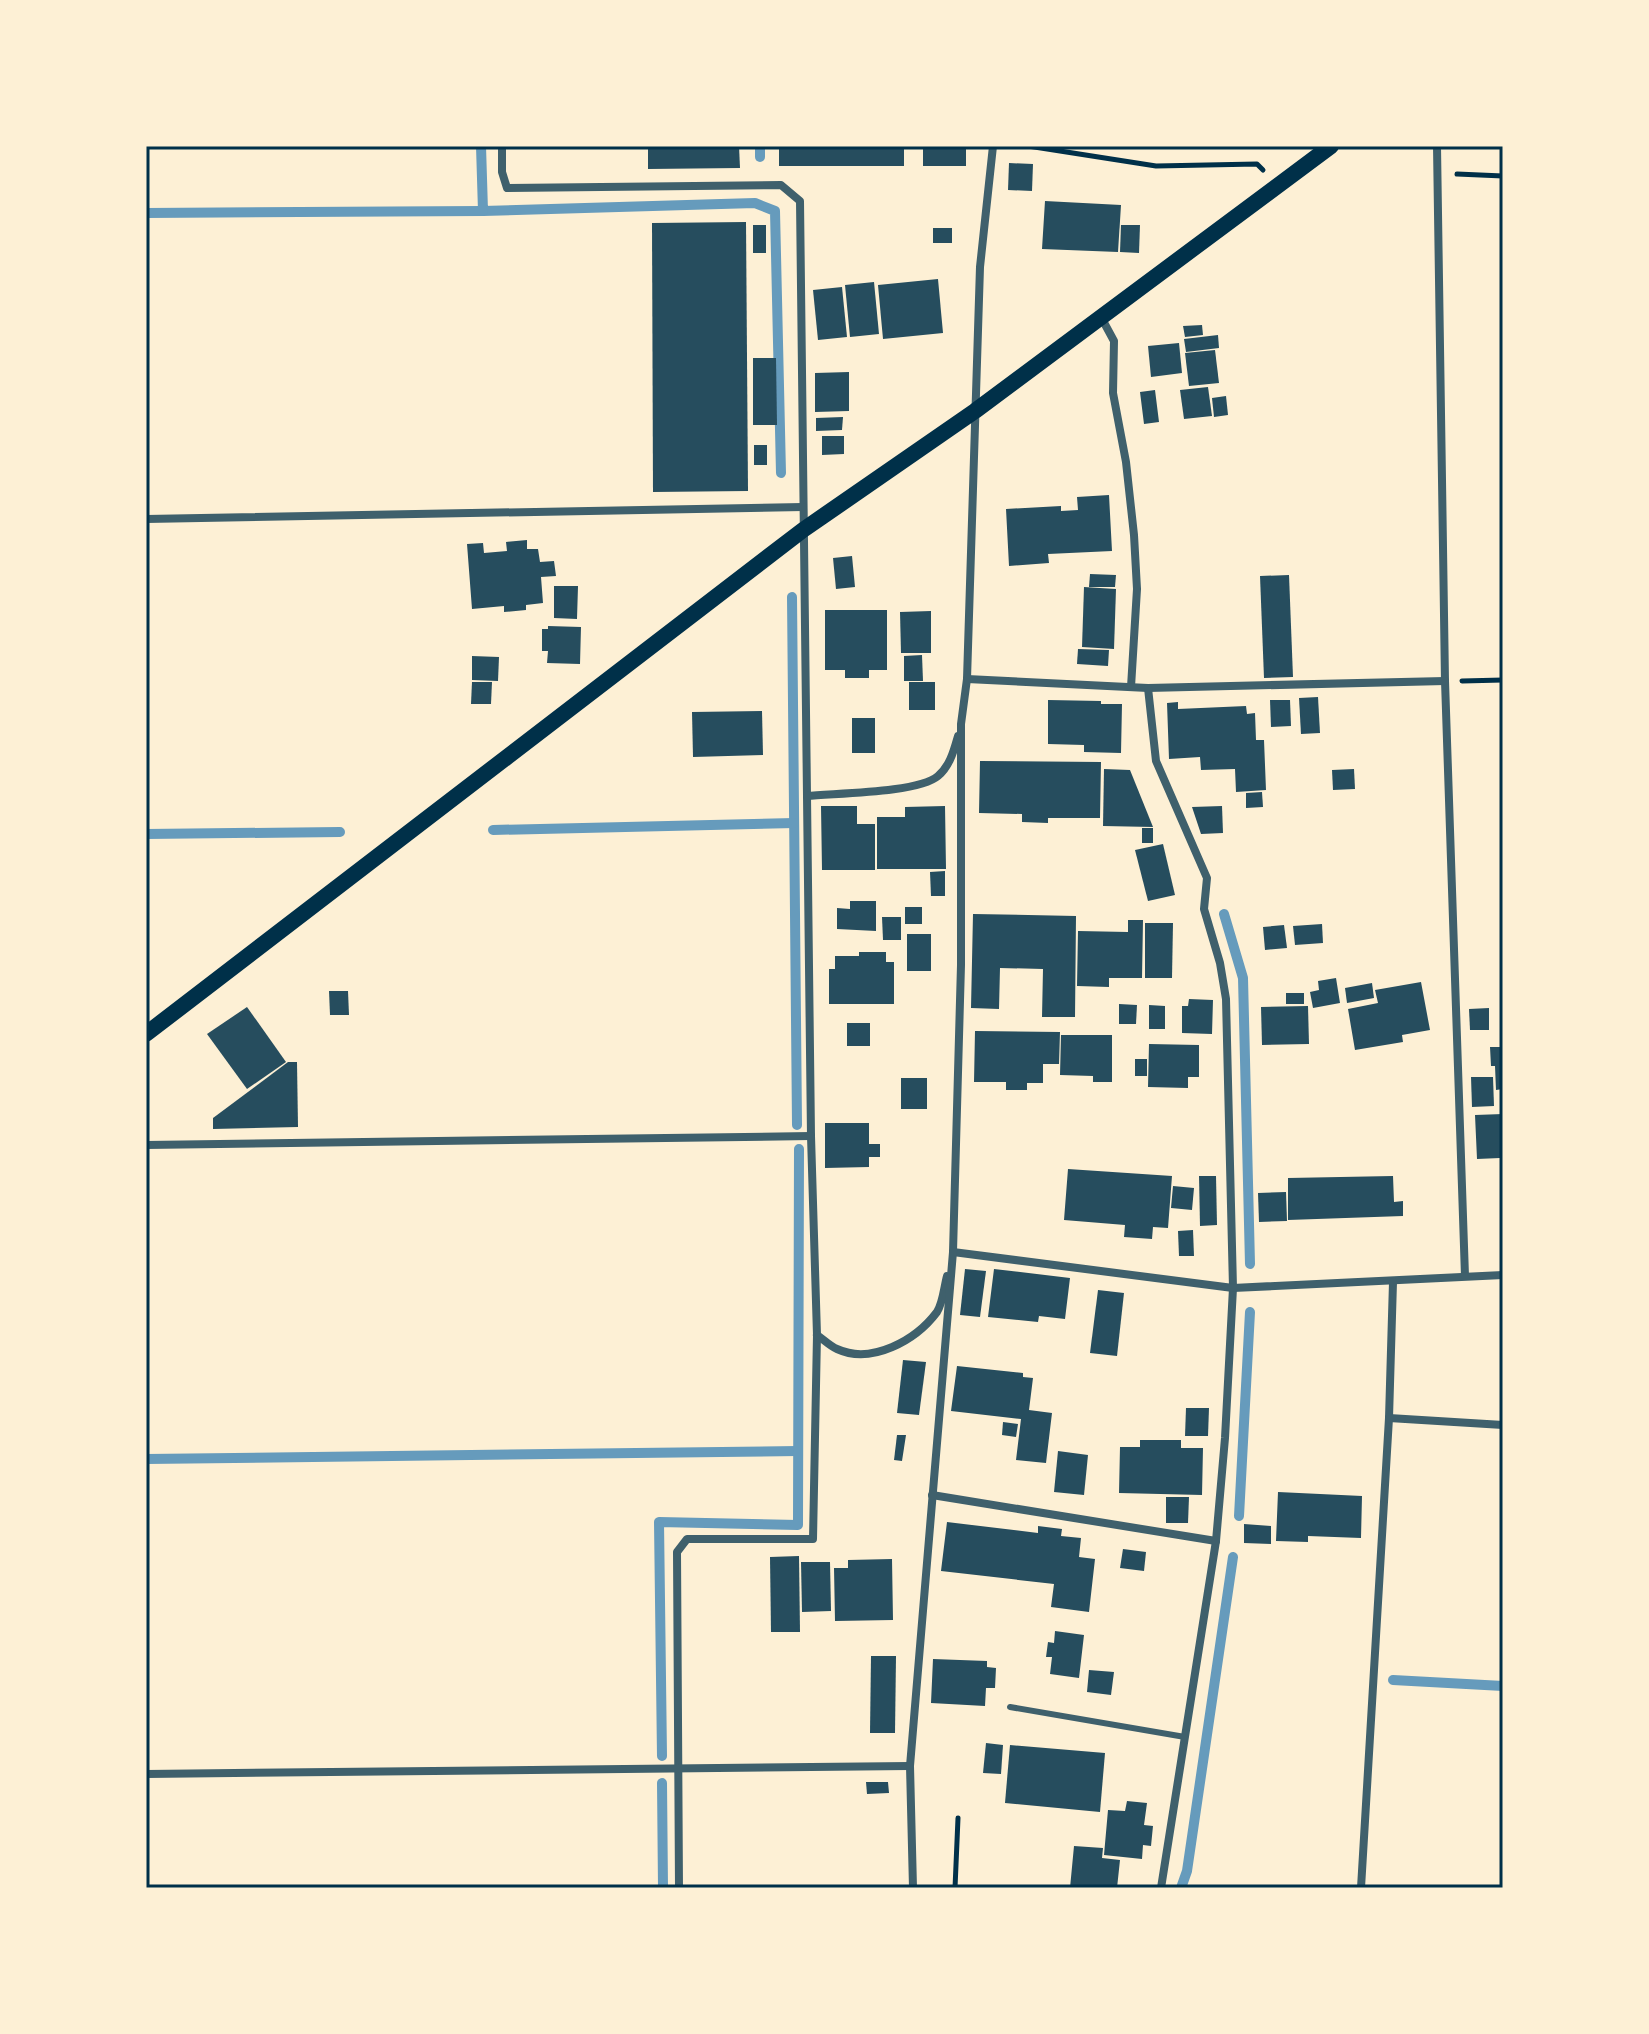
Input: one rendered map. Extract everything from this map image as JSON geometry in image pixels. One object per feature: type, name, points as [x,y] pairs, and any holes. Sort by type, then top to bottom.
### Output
[{"type":"main road","points":[[146,1034],[803,530],[975,411],[1331,146]]},
{"type":"street","points":[[502,146],[502,172],[507,188],[781,185],[800,201],[811,1136],[817,1335],[813,1539],[687,1539],[677,1552],[679,1888]]},
{"type":"street","points":[[807,796],[921,786],[939,775],[952,758],[961,724],[967,679],[980,267],[993,146]]},
{"type":"street","points":[[1437,146],[1445,681],[1465,1276]]},
{"type":"street","points":[[1101,317],[1114,341],[1113,393],[1126,462],[1134,535],[1137,589],[1131,687]]},
{"type":"street","points":[[146,519],[803,507]]},
{"type":"street","points":[[967,679],[1148,688],[1445,681]]},
{"type":"street","points":[[1148,688],[1156,761],[1207,878],[1204,909],[1220,963],[1226,999],[1233,1288],[1216,1541],[1161,1888]]},
{"type":"street","points":[[913,1888],[910,1766],[953,1252],[961,965],[961,724]]},
{"type":"street","points":[[146,1145],[811,1136]]},
{"type":"street","points":[[953,1252],[1233,1288],[1503,1275]]},
{"type":"street","points":[[817,1335],[838,1350],[866,1354],[886,1351],[913,1334],[938,1311],[953,1252]]},
{"type":"street","points":[[1361,1888],[1389,1418],[1393,1282]]},
{"type":"street","points":[[1389,1418],[1503,1425]]},
{"type":"street","points":[[932,1495],[1216,1541]]},
{"type":"street","points":[[146,1774],[910,1766]]},
{"type":"lane","points":[[1010,1707],[1185,1737]]},
{"type":"path","points":[[1028,146],[1156,166],[1257,164],[1280,184]]},
{"type":"path","points":[[1436,174],[1503,176]]},
{"type":"path","points":[[1445,681],[1503,680]]},
{"type":"path","points":[[955,1888],[958,1818]]},
{"type":"building","points":[[648,146],[739,146],[740,168],[648,169]]},
{"type":"building","points":[[779,146],[904,146],[904,166],[779,166]]},
{"type":"building","points":[[923,146],[966,146],[966,166],[923,166]]},
{"type":"building","points":[[1009,163],[1033,164],[1032,191],[1008,190]]},
{"type":"building","points":[[1045,201],[1121,205],[1118,252],[1042,249]]},
{"type":"building","points":[[746,222],[748,491],[653,492],[652,223]]},
{"type":"building","points":[[753,225],[766,225],[766,253],[753,253]]},
{"type":"building","points":[[1121,225],[1140,225],[1139,253],[1120,252]]},
{"type":"building","points":[[933,228],[952,228],[952,243],[933,243]]},
{"type":"building","points":[[938,279],[943,333],[883,339],[878,285]]},
{"type":"building","points":[[874,282],[879,334],[850,337],[845,285]]},
{"type":"building","points":[[842,287],[847,337],[818,340],[813,290]]},
{"type":"building","points":[[1202,325],[1203,335],[1185,337],[1183,326]]},
{"type":"building","points":[[1218,335],[1219,348],[1186,352],[1184,339]]},
{"type":"building","points":[[1179,343],[1182,373],[1151,377],[1148,346]]},
{"type":"building","points":[[1215,350],[1219,383],[1189,386],[1185,353]]},
{"type":"building","points":[[753,358],[776,358],[777,425],[753,425]]},
{"type":"building","points":[[849,372],[849,411],[815,412],[815,373]]},
{"type":"building","points":[[1208,387],[1212,416],[1184,419],[1180,390]]},
{"type":"building","points":[[1155,390],[1159,422],[1144,424],[1140,392]]},
{"type":"building","points":[[1226,396],[1228,415],[1214,417],[1212,398]]},
{"type":"building","points":[[843,417],[842,430],[816,431],[816,418]]},
{"type":"building","points":[[822,436],[844,436],[844,454],[822,455]]},
{"type":"building","points":[[754,445],[767,445],[767,465],[754,465]]},
{"type":"building","points":[[1109,495],[1112,551],[1048,554],[1049,563],[1009,566],[1006,509],[1061,506],[1061,511],[1078,510],[1077,497]]},
{"type":"building","points":[[527,540],[527,549],[538,549],[540,562],[554,561],[556,576],[541,577],[543,603],[526,605],[526,610],[504,612],[504,606],[472,609],[467,544],[483,543],[484,553],[507,551],[506,542]]},
{"type":"building","points":[[852,556],[855,587],[836,589],[833,558]]},
{"type":"building","points":[[1090,574],[1116,575],[1115,587],[1089,587]]},
{"type":"building","points":[[1289,575],[1293,677],[1264,678],[1260,576]]},
{"type":"building","points":[[554,586],[578,586],[577,619],[554,618]]},
{"type":"building","points":[[1084,587],[1116,589],[1114,649],[1082,647]]},
{"type":"building","points":[[825,610],[887,610],[887,670],[869,670],[869,678],[845,678],[845,670],[825,670]]},
{"type":"building","points":[[931,611],[931,653],[901,653],[900,612]]},
{"type":"building","points":[[548,626],[581,627],[580,664],[547,663],[548,651],[542,651],[542,629],[548,629]]},
{"type":"building","points":[[1078,649],[1109,650],[1108,666],[1077,664]]},
{"type":"building","points":[[922,655],[923,681],[904,681],[904,656]]},
{"type":"building","points":[[472,656],[499,657],[498,681],[472,680]]},
{"type":"building","points":[[472,682],[492,682],[491,704],[471,704]]},
{"type":"building","points":[[909,682],[935,682],[935,710],[909,710]]},
{"type":"building","points":[[1318,697],[1320,733],[1301,734],[1299,698]]},
{"type":"building","points":[[1048,700],[1122,704],[1121,753],[1084,752],[1084,745],[1048,744]]},
{"type":"building","points":[[1270,700],[1290,700],[1291,726],[1271,727]]},
{"type":"building","points":[[1178,702],[1178,709],[1246,706],[1247,714],[1255,713],[1256,740],[1264,740],[1266,790],[1236,792],[1235,769],[1201,770],[1200,757],[1169,759],[1167,703]]},
{"type":"building","points":[[762,711],[763,755],[693,757],[692,712]]},
{"type":"building","points":[[852,718],[875,718],[875,753],[852,753]]},
{"type":"building","points":[[980,761],[1101,762],[1100,818],[1048,818],[1048,823],[1022,822],[1022,814],[979,813]]},
{"type":"building","points":[[1104,769],[1130,770],[1153,827],[1103,826]]},
{"type":"building","points":[[1354,769],[1355,789],[1333,790],[1332,770]]},
{"type":"building","points":[[1262,792],[1263,807],[1246,808],[1246,793]]},
{"type":"building","points":[[821,806],[857,806],[857,824],[875,824],[875,870],[822,870]]},
{"type":"building","points":[[945,806],[946,869],[877,869],[877,817],[905,817],[905,807]]},
{"type":"building","points":[[1222,806],[1223,833],[1201,834],[1192,807]]},
{"type":"building","points":[[1142,828],[1153,828],[1153,843],[1142,843]]},
{"type":"building","points":[[1163,844],[1175,895],[1148,901],[1135,850]]},
{"type":"building","points":[[945,871],[945,896],[931,896],[930,872]]},
{"type":"building","points":[[850,901],[876,901],[876,931],[837,929],[837,908],[850,909]]},
{"type":"building","points":[[905,907],[922,907],[922,924],[905,924]]},
{"type":"building","points":[[973,914],[1076,916],[1075,1017],[1042,1017],[1043,969],[1000,968],[999,1009],[971,1008]]},
{"type":"building","points":[[882,917],[901,917],[901,940],[883,940]]},
{"type":"building","points":[[1128,920],[1143,920],[1142,978],[1109,978],[1109,987],[1077,986],[1078,931],[1128,932]]},
{"type":"building","points":[[1145,923],[1173,923],[1172,978],[1145,978]]},
{"type":"building","points":[[1322,924],[1323,943],[1295,945],[1293,926]]},
{"type":"building","points":[[1284,925],[1287,948],[1265,950],[1263,927]]},
{"type":"building","points":[[907,934],[931,934],[931,971],[907,971]]},
{"type":"building","points":[[859,952],[886,952],[886,962],[894,962],[894,1004],[829,1004],[829,969],[835,969],[835,956],[859,956]]},
{"type":"building","points":[[1336,978],[1340,1003],[1313,1008],[1310,992],[1319,990],[1318,981]]},
{"type":"building","points":[[1421,982],[1430,1030],[1402,1035],[1403,1042],[1355,1050],[1348,1009],[1378,1003],[1375,990]]},
{"type":"building","points":[[1372,983],[1374,998],[1347,1003],[1345,988]]},
{"type":"building","points":[[329,991],[348,991],[349,1015],[330,1015]]},
{"type":"building","points":[[1286,993],[1304,993],[1304,1004],[1286,1004]]},
{"type":"building","points":[[1189,999],[1213,1000],[1212,1034],[1182,1033],[1182,1006],[1188,1006]]},
{"type":"building","points":[[1119,1004],[1137,1005],[1136,1024],[1119,1024]]},
{"type":"building","points":[[1149,1005],[1165,1006],[1165,1029],[1149,1029]]},
{"type":"building","points":[[1308,1006],[1309,1044],[1262,1045],[1261,1007]]},
{"type":"building","points":[[247,1007],[286,1062],[247,1089],[207,1034]]},
{"type":"building","points":[[1489,1008],[1489,1030],[1470,1030],[1469,1009]]},
{"type":"building","points":[[847,1023],[870,1023],[870,1046],[847,1046]]},
{"type":"building","points":[[975,1031],[1060,1032],[1059,1064],[1043,1064],[1043,1083],[1027,1083],[1027,1090],[1006,1090],[1006,1082],[974,1082]]},
{"type":"building","points":[[1061,1035],[1112,1035],[1112,1082],[1093,1082],[1093,1076],[1060,1075]]},
{"type":"building","points":[[1149,1044],[1199,1045],[1199,1077],[1188,1077],[1188,1088],[1148,1087]]},
{"type":"building","points":[[1490,1047],[1503,1047],[1503,1089],[1496,1090]]},
{"type":"building","points":[[1135,1059],[1147,1059],[1147,1076],[1135,1076]]},
{"type":"building","points":[[288,1062],[297,1062],[298,1127],[213,1129],[213,1118]]},
{"type":"building","points":[[1471,1077],[1493,1077],[1494,1106],[1472,1107]]},
{"type":"building","points":[[901,1078],[927,1078],[927,1109],[901,1109]]},
{"type":"building","points":[[1503,1114],[1500,1158],[1477,1159],[1475,1115]]},
{"type":"building","points":[[825,1123],[869,1123],[869,1144],[880,1144],[880,1157],[869,1157],[869,1167],[825,1168]]},
{"type":"building","points":[[1068,1169],[1172,1176],[1168,1228],[1153,1227],[1152,1239],[1124,1237],[1125,1225],[1064,1220]]},
{"type":"building","points":[[1199,1176],[1216,1176],[1217,1225],[1200,1226]]},
{"type":"building","points":[[1393,1176],[1394,1202],[1403,1201],[1403,1216],[1288,1220],[1288,1178]]},
{"type":"building","points":[[1173,1186],[1194,1188],[1192,1210],[1171,1208]]},
{"type":"building","points":[[1286,1192],[1287,1221],[1259,1222],[1258,1193]]},
{"type":"building","points":[[1193,1230],[1194,1256],[1179,1256],[1178,1231]]},
{"type":"building","points":[[965,1269],[986,1271],[980,1317],[960,1315]]},
{"type":"building","points":[[994,1269],[1070,1278],[1065,1319],[1039,1316],[1038,1322],[988,1317]]},
{"type":"building","points":[[1098,1290],[1124,1293],[1117,1356],[1090,1353]]},
{"type":"building","points":[[903,1360],[926,1362],[919,1415],[897,1413]]},
{"type":"building","points":[[957,1366],[1023,1373],[1023,1377],[1033,1378],[1029,1410],[1052,1413],[1046,1463],[1016,1460],[1021,1419],[951,1411]]},
{"type":"building","points":[[1186,1408],[1209,1408],[1208,1436],[1185,1436]]},
{"type":"building","points":[[1003,1422],[1018,1424],[1016,1437],[1002,1435]]},
{"type":"building","points":[[897,1435],[906,1435],[902,1461],[894,1460]]},
{"type":"building","points":[[1140,1440],[1181,1440],[1181,1448],[1203,1448],[1202,1495],[1119,1493],[1120,1447],[1140,1447]]},
{"type":"building","points":[[1058,1451],[1088,1455],[1084,1495],[1054,1492]]},
{"type":"building","points":[[1278,1492],[1362,1496],[1361,1538],[1308,1536],[1308,1542],[1276,1541]]},
{"type":"building","points":[[1166,1497],[1189,1497],[1188,1523],[1166,1523]]},
{"type":"building","points":[[947,1522],[1038,1533],[1038,1526],[1062,1529],[1061,1536],[1081,1538],[1079,1557],[1095,1559],[1089,1612],[1051,1607],[1054,1584],[941,1571]]},
{"type":"building","points":[[1244,1524],[1271,1526],[1271,1544],[1244,1543]]},
{"type":"building","points":[[1123,1549],[1146,1552],[1144,1571],[1120,1568]]},
{"type":"building","points":[[799,1556],[800,1632],[771,1632],[770,1557]]},
{"type":"building","points":[[892,1559],[893,1620],[835,1621],[834,1568],[848,1568],[848,1560]]},
{"type":"building","points":[[801,1562],[830,1562],[831,1611],[802,1612]]},
{"type":"building","points":[[1055,1631],[1084,1635],[1079,1678],[1050,1674],[1052,1657],[1046,1657],[1048,1642],[1054,1643]]},
{"type":"building","points":[[871,1656],[896,1656],[895,1733],[870,1733]]},
{"type":"building","points":[[933,1659],[987,1661],[987,1667],[996,1668],[995,1688],[986,1688],[985,1706],[931,1703]]},
{"type":"building","points":[[1089,1670],[1114,1672],[1111,1695],[1087,1692]]},
{"type":"building","points":[[986,1743],[1003,1745],[1001,1774],[983,1773]]},
{"type":"building","points":[[1010,1745],[1105,1753],[1100,1812],[1005,1803]]},
{"type":"building","points":[[866,1782],[888,1782],[889,1793],[867,1794]]},
{"type":"building","points":[[1127,1801],[1147,1803],[1144,1825],[1153,1826],[1151,1846],[1143,1845],[1142,1859],[1104,1855],[1108,1810],[1125,1811]]},
{"type":"building","points":[[1074,1846],[1103,1848],[1102,1858],[1120,1860],[1117,1888],[1070,1888]]},
{"type":"waterway","points":[[481,146],[483,211],[755,203],[775,211],[781,473]]},
{"type":"waterway","points":[[760,146],[760,157]]},
{"type":"waterway","points":[[146,213],[483,211]]},
{"type":"waterway","points":[[792,597],[797,1125]]},
{"type":"waterway","points":[[493,830],[794,823]]},
{"type":"waterway","points":[[146,834],[340,832]]},
{"type":"waterway","points":[[1224,914],[1243,978],[1250,1264]]},
{"type":"waterway","points":[[662,1756],[659,1522],[798,1525],[799,1149]]},
{"type":"waterway","points":[[1239,1516],[1250,1312]]},
{"type":"waterway","points":[[146,1459],[798,1451]]},
{"type":"waterway","points":[[1181,1888],[1187,1871],[1233,1557]]},
{"type":"waterway","points":[[1393,1680],[1503,1686]]},
{"type":"waterway","points":[[662,1783],[663,1888]]}]
